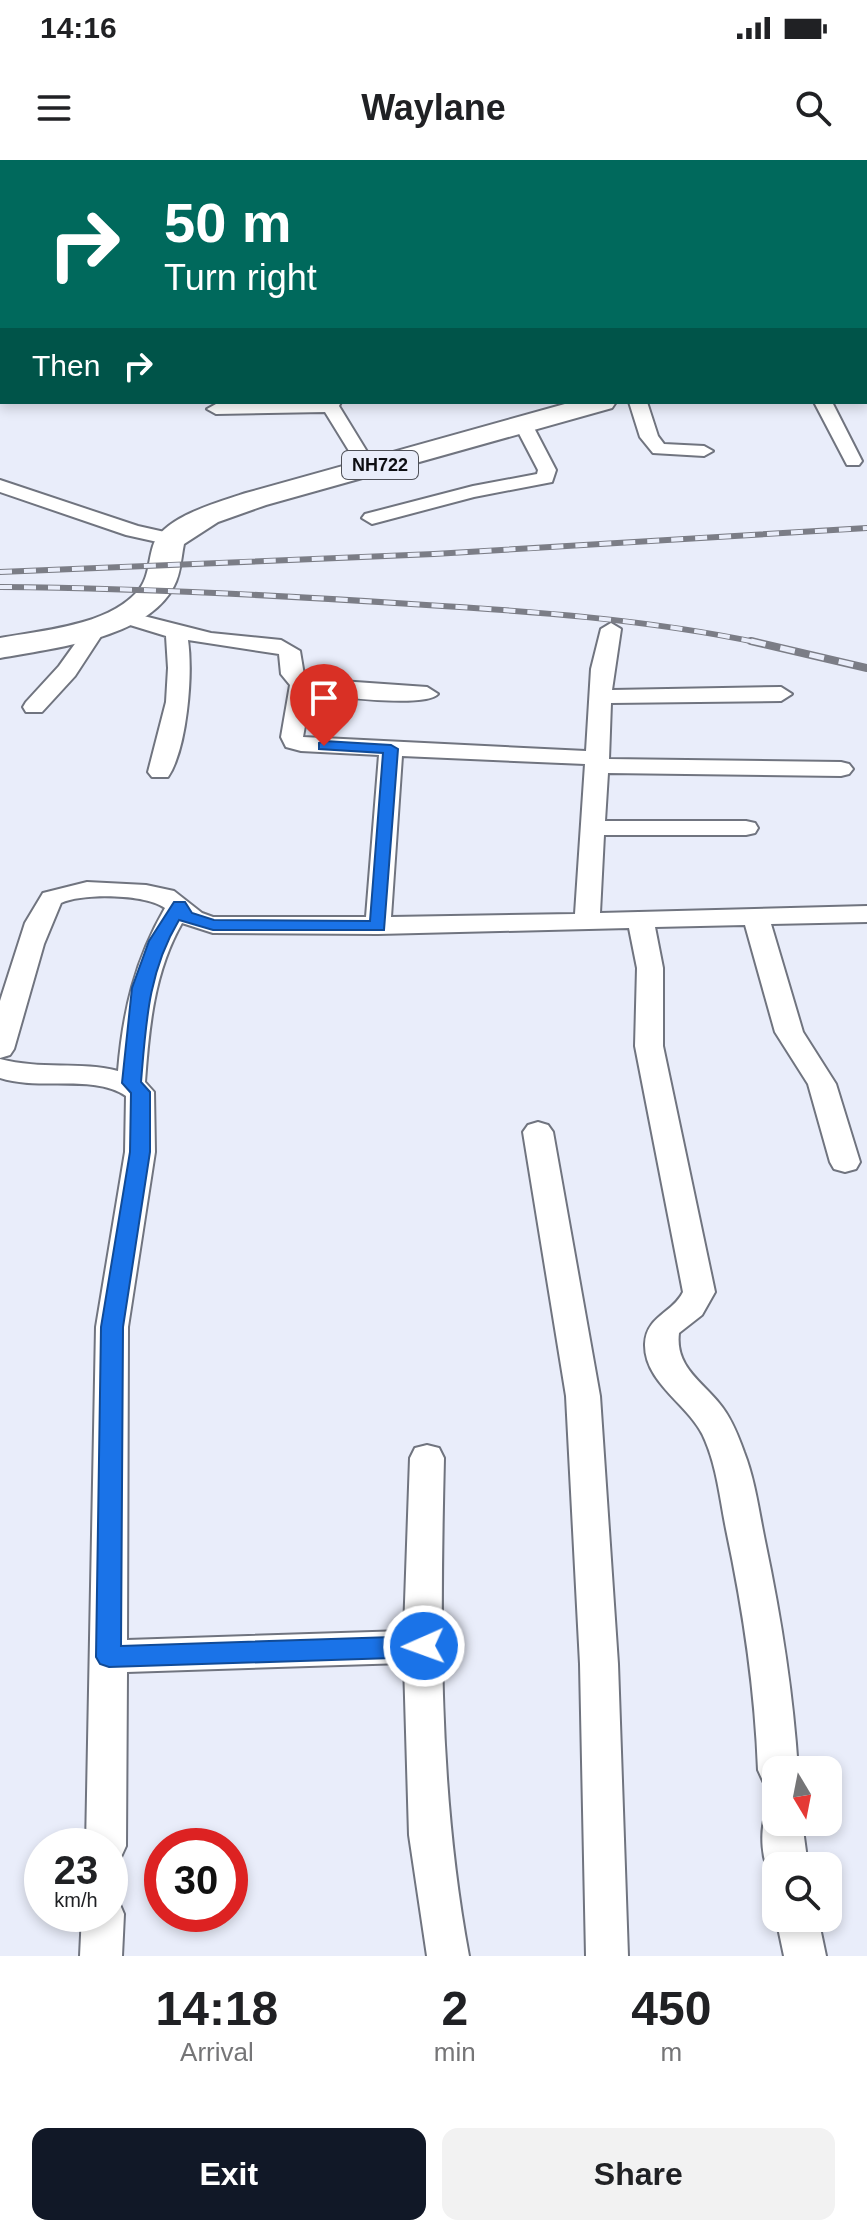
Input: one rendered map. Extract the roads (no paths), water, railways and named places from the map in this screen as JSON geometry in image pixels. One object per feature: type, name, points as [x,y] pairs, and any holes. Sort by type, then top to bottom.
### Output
[{"type":"highway","name":"NH722","points":[[171,539],[191,524],[227,508],[595,404]]},
{"type":"highway","points":[[0,648],[111,620],[138,608],[157,589],[171,539]]},
{"type":"street","points":[[216,409],[312,409],[331,404],[368,468]]},
{"type":"street","points":[[639,404],[649,437],[659,449],[704,451]]},
{"type":"street","points":[[824,404],[853,461]]},
{"type":"street","points":[[372,518],[486,489],[545,478],[547,470],[523,424]]},
{"type":"street","points":[[0,486],[133,531],[171,539]]},
{"type":"street","points":[[34,707],[111,620],[287,648],[291,672],[301,684],[427,694]]},
{"type":"street","points":[[587,923],[602,669],[611,629]]},
{"type":"street","points":[[160,772],[180,682],[181,661],[176,632]]},
{"type":"street","points":[[301,684],[294,742],[598,762],[841,769]]},
{"type":"street","points":[[601,697],[781,694]]},
{"type":"street","points":[[378,926],[391,749]]},
{"type":"street","points":[[595,828],[746,828]]},
{"type":"street","points":[[0,1049],[39,922],[51,898],[78,891],[157,894],[171,898],[185,916],[213,925],[587,923],[867,914]]},
{"type":"street","points":[[131,1083],[141,988],[158,941],[179,906]]},
{"type":"street","points":[[756,918],[789,1032],[822,1084],[845,1162]]},
{"type":"street","points":[[641,921],[650,968],[649,1046],[699,1292],[695,1305],[669,1323],[662,1334],[663,1348],[671,1373],[720,1431],[729,1457],[769,1663],[777,1756]]},
{"type":"street","points":[[0,1068],[21,1075],[114,1078],[131,1083],[140,1092],[142,1106],[140,1152],[112,1327],[106,1828]]},
{"type":"street","points":[[538,1132],[583,1396],[599,1664],[607,1956]]},
{"type":"street","points":[[427,1458],[424,1646],[427,1772],[439,1914],[448,1956]]},
{"type":"street","points":[[109,1657],[424,1646]]},
{"type":"street","points":[[101,1956],[102,1932]]},
{"type":"street","points":[[800,1932],[805,1956]]},
{"type":"railway","points":[[0,572],[434,554],[867,528]]},
{"type":"railway","points":[[0,587],[206,592],[499,610],[630,622],[758,643]]},
{"type":"railway","points":[[751,641],[758,643]]},
{"type":"railway","points":[[758,643],[867,668]]}]
